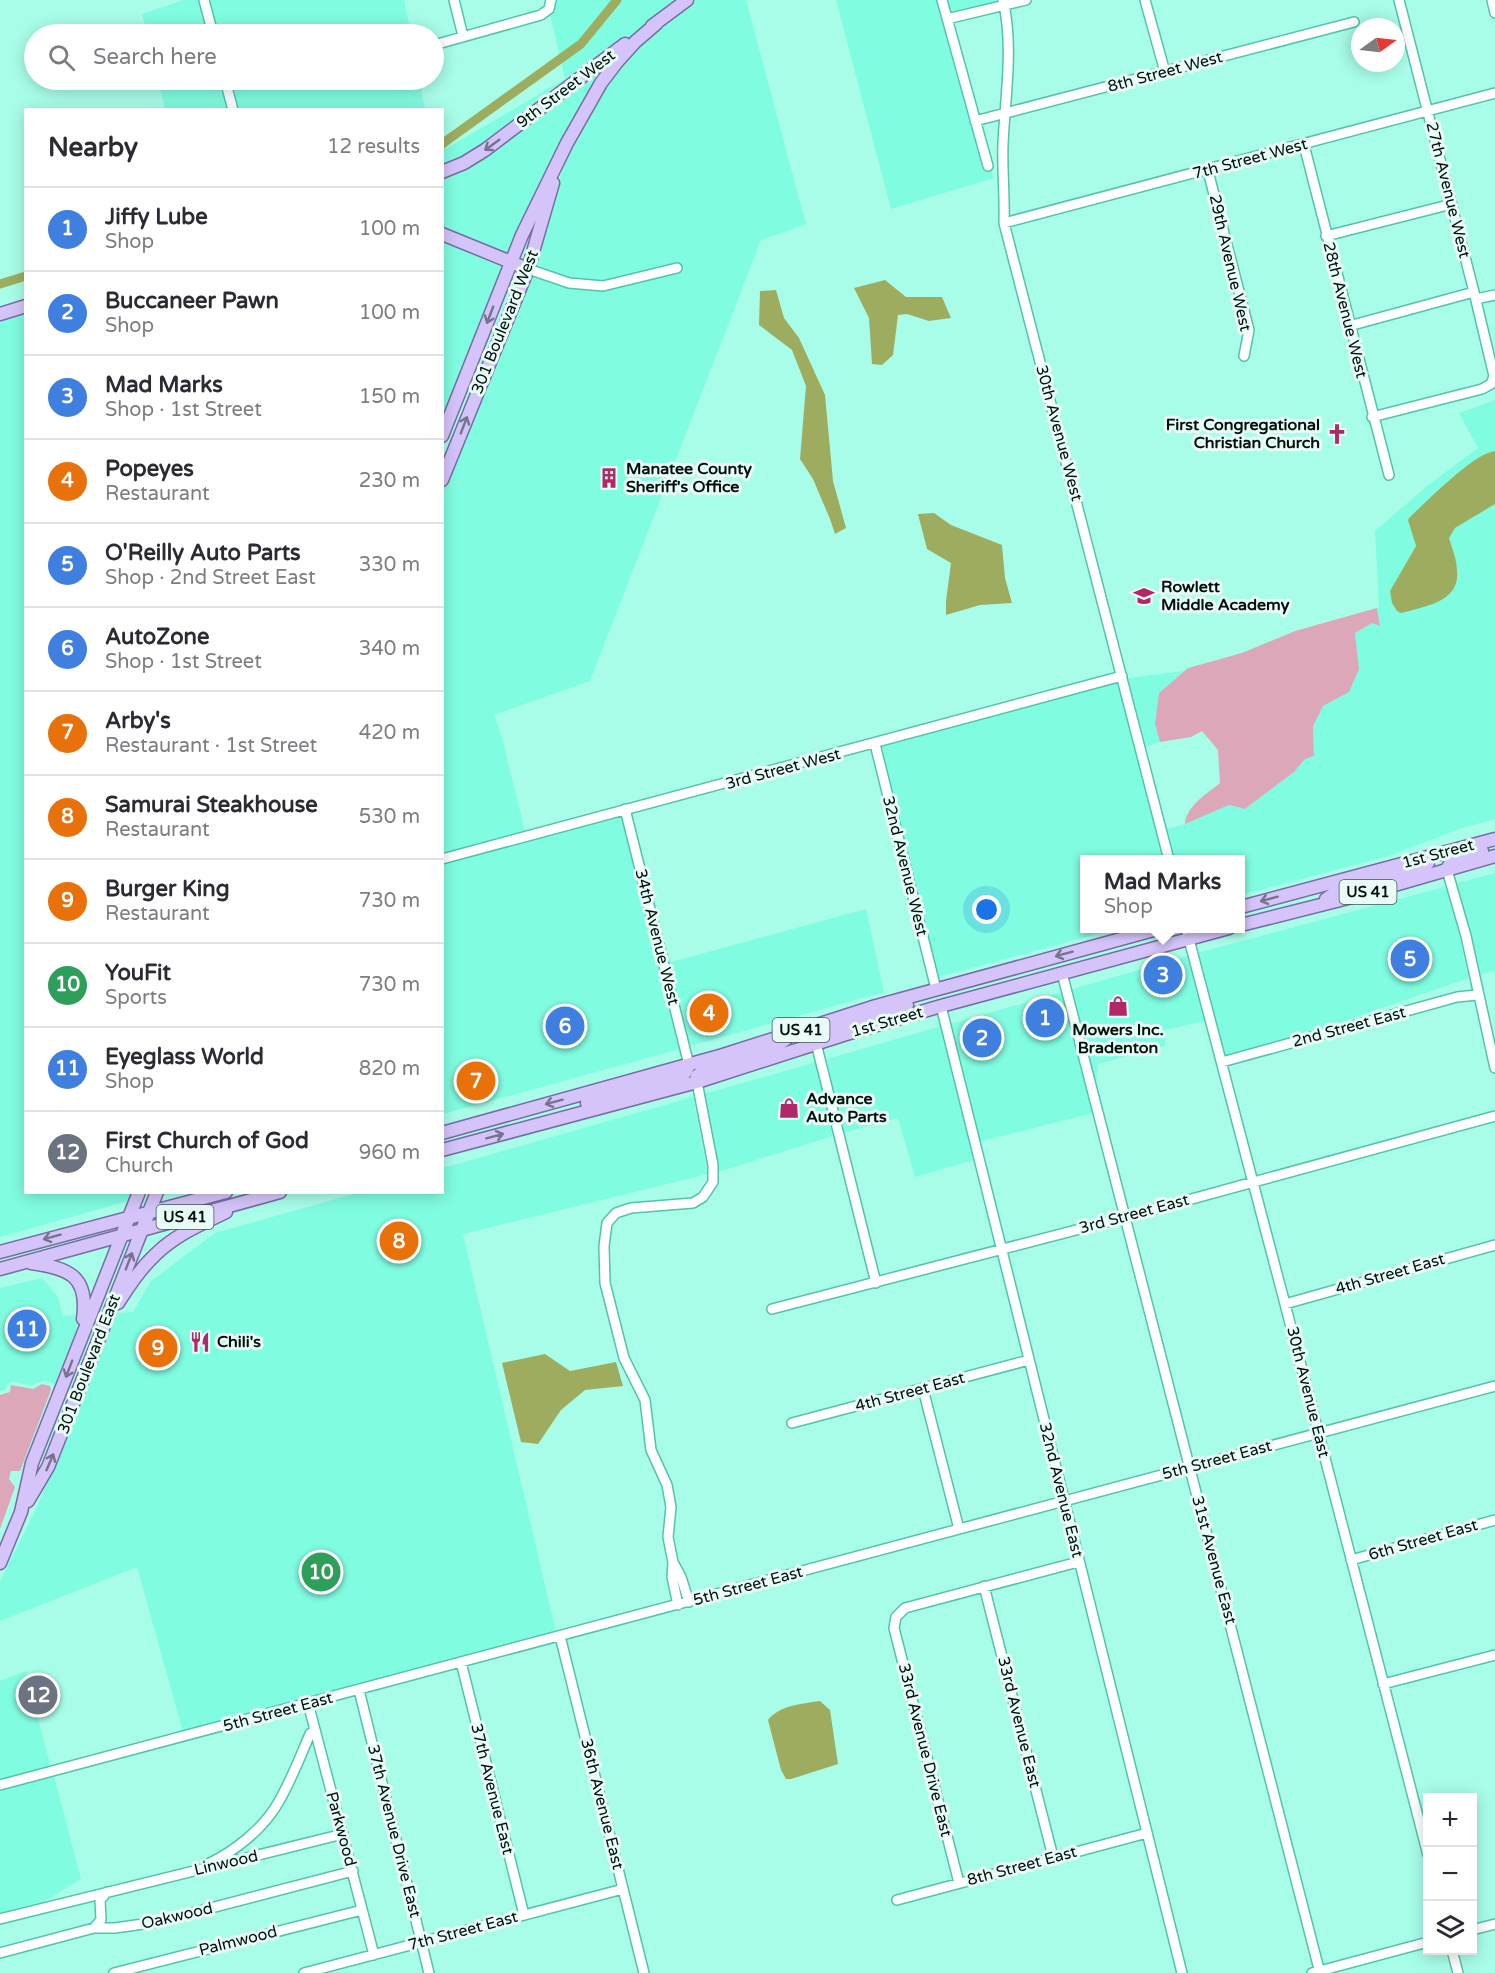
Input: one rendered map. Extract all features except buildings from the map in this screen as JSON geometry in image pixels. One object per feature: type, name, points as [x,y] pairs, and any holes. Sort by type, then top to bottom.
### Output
[{"type":"main road","name":"9th Street West","points":[[444,171],[465,163],[485,150],[687,0]]},
{"type":"main road","name":"301 Boulevard West","points":[[444,475],[528,269],[567,143],[601,83],[635,42],[657,23]]},
{"type":"main road","name":"301 Boulevard West","points":[[444,432],[511,261],[540,197],[559,163]]},
{"type":"main road","points":[[444,235],[528,269]]},
{"type":"main road","points":[[0,314],[24,307]]},
{"type":"main road","name":"1st Street","points":[[1245,906],[1495,839]]},
{"type":"main road","points":[[1447,870],[1448,864],[1454,859],[1495,847]]},
{"type":"main road","points":[[1314,906],[1341,889],[1423,867],[1427,864],[1429,856]]},
{"type":"main road","name":"1st Street","points":[[1245,924],[1495,856]]},
{"type":"main road","name":"1st Street","points":[[444,1133],[689,1065],[935,989],[1142,933]]},
{"type":"main road","name":"1st Street","points":[[444,1149],[696,1082],[816,1043],[941,1006],[1062,974],[1188,934]]},
{"type":"main road","points":[[816,1043],[816,1037],[822,1033],[911,1004],[935,989]]},
{"type":"main road","points":[[696,1082],[697,1076],[702,1072],[773,1048],[800,1030]]},
{"type":"main road","points":[[560,1119],[584,1104],[679,1077],[685,1073],[689,1065]]},
{"type":"main road","points":[[129,1217],[138,1194]]},
{"type":"main road","points":[[148,1213],[156,1194]]},
{"type":"main road","name":"US 41","points":[[0,1252],[219,1194]]},
{"type":"main road","name":"US 41","points":[[0,1269],[272,1194]]},
{"type":"main road","points":[[107,1318],[139,1272],[156,1253],[186,1232],[249,1200]]},
{"type":"main road","name":"301 Boulevard East","points":[[0,1563],[21,1512],[48,1467],[148,1213]]},
{"type":"main road","name":"301 Boulevard East","points":[[21,1512],[32,1463],[129,1217]]},
{"type":"main road","points":[[24,1263],[59,1267],[78,1282],[85,1306],[80,1340]]},
{"type":"street","points":[[204,0],[210,24]]},
{"type":"street","points":[[454,0],[463,36]]},
{"type":"street","points":[[942,0],[987,166]]},
{"type":"street","points":[[947,20],[1004,3],[1026,0]]},
{"type":"street","points":[[1145,0],[1165,72]]},
{"type":"street","name":"27th Avenue West","points":[[1372,417],[1482,389],[1491,384],[1493,380],[1493,368],[1475,295],[1399,0]]},
{"type":"street","points":[[1492,0],[1495,13]]},
{"type":"street","name":"30th Avenue West","points":[[1004,3],[1007,50],[1003,144],[1004,223],[1168,855]]},
{"type":"street","points":[[444,42],[541,15],[550,5]]},
{"type":"street","name":"8th Street West","points":[[975,122],[1351,23]]},
{"type":"street","points":[[228,90],[232,108]]},
{"type":"street","name":"7th Street West","points":[[1004,223],[1208,171],[1495,93]]},
{"type":"street","name":"28th Avenue West","points":[[1304,145],[1372,417],[1389,475]]},
{"type":"street","name":"29th Avenue West","points":[[1208,171],[1249,330],[1244,356]]},
{"type":"street","points":[[1326,236],[1452,204]]},
{"type":"street","points":[[528,269],[569,283],[603,286],[677,268]]},
{"type":"street","points":[[1349,326],[1475,295],[1495,295]]},
{"type":"street","points":[[444,438],[456,445]]},
{"type":"street","name":"3rd Street West","points":[[444,858],[1122,676]]},
{"type":"street","name":"32nd Avenue West","points":[[875,744],[935,989]]},
{"type":"street","name":"34th Avenue West","points":[[625,809],[689,1065]]},
{"type":"street","points":[[1447,870],[1466,936],[1477,995],[1495,1068]]},
{"type":"street","name":"30th Avenue East","points":[[1188,934],[1426,1847]]},
{"type":"street","name":"31st Avenue East","points":[[1062,974],[1126,1217],[1317,1972]]},
{"type":"street","name":"2nd Street East","points":[[1222,1062],[1457,998],[1477,995]]},
{"type":"street","name":"32nd Avenue East","points":[[941,1006],[1182,1973]]},
{"type":"street","points":[[816,1043],[876,1283]]},
{"type":"street","points":[[678,1605],[672,1577],[673,1563],[668,1537],[671,1507],[669,1493],[665,1477],[651,1450],[645,1400],[624,1358],[605,1282],[605,1232],[607,1223],[616,1213],[631,1208],[693,1203],[707,1192],[714,1179],[696,1082]]},
{"type":"street","name":"3rd Street East","points":[[772,1309],[1126,1217],[1495,1116]]},
{"type":"street","name":"4th Street East","points":[[1286,1304],[1495,1245]]},
{"type":"street","name":"4th Street East","points":[[792,1423],[1029,1360]]},
{"type":"street","name":"5th Street East","points":[[0,1785],[1495,1386]]},
{"type":"street","points":[[923,1389],[959,1529]]},
{"type":"street","name":"6th Street East","points":[[1351,1560],[1495,1520]]},
{"type":"street","points":[[984,1586],[1078,1562]]},
{"type":"street","points":[[673,1563],[681,1577],[689,1602]]},
{"type":"street","name":"33rd Avenue Drive East","points":[[959,1883],[894,1628],[896,1617],[906,1608],[984,1586]]},
{"type":"street","name":"33rd Avenue East","points":[[984,1586],[1053,1857]]},
{"type":"street","name":"36th Avenue East","points":[[560,1636],[644,1973]]},
{"type":"street","points":[[1383,1684],[1495,1655]]},
{"type":"street","name":"37th Avenue East","points":[[461,1662],[524,1915]]},
{"type":"street","name":"37th Avenue Drive East","points":[[359,1690],[429,1973]]},
{"type":"street","name":"Parkwood","points":[[308,1703],[374,1955]]},
{"type":"street","points":[[200,1868],[237,1847],[269,1815],[278,1803],[310,1734],[315,1730]]},
{"type":"street","name":"8th Street East","points":[[897,1900],[1147,1833]]},
{"type":"street","name":"Linwood","points":[[0,1919],[343,1834]]},
{"type":"street","name":"Oakwood","points":[[0,1953],[94,1928],[157,1923],[353,1871]]},
{"type":"street","name":"7th Street East","points":[[304,1973],[622,1889]]},
{"type":"street","points":[[94,1928],[101,1920],[100,1900],[109,1891]]},
{"type":"street","name":"Palmwood","points":[[114,1973],[362,1910]]},
{"type":"street","points":[[1477,1929],[1495,1924]]},
{"type":"street","points":[[1317,1972],[1423,1943]]},
{"type":"street","points":[[1453,1955],[1458,1973]]},
{"type":"shaded area","points":[[183,0],[199,0],[205,24],[144,24],[142,14]]},
{"type":"shaded area","points":[[209,0],[404,0],[409,24],[215,24]]},
{"type":"shaded area","points":[[556,0],[679,0],[482,146],[444,166],[444,150],[565,79],[550,14],[555,9]]},
{"type":"shaded area","points":[[696,0],[746,0],[806,224],[761,240],[590,681],[494,715],[502,737],[525,832],[444,855],[444,487],[531,275],[568,287],[603,290],[683,271],[680,263],[612,281],[593,281],[571,278],[534,266],[572,144],[605,86],[639,45]]},
{"type":"shaded area","points":[[836,0],[937,0],[984,171],[991,169],[994,178],[891,209]]},
{"type":"shaded area","points":[[947,0],[998,0],[998,2],[951,14]]},
{"type":"shaded area","points":[[614,58],[509,255],[444,229],[444,176]]},
{"type":"shaded area","points":[[160,90],[223,90],[228,108],[165,108]]},
{"type":"shaded area","points":[[233,90],[421,90],[425,108],[238,108]]},
{"type":"shaded area","points":[[444,239],[505,263],[444,420]]},
{"type":"shaded area","points":[[885,280],[906,297],[942,297],[951,318],[929,321],[907,314],[898,315],[893,355],[882,365],[872,364],[869,318],[854,288]]},
{"type":"shaded area","points":[[776,290],[784,318],[799,338],[825,395],[833,481],[846,528],[835,534],[813,479],[800,459],[806,386],[792,350],[759,325],[760,291]]},
{"type":"shaded area","points":[[24,310],[24,1194],[132,1194],[128,1201],[0,1237],[0,318]]},
{"type":"shaded area","points":[[1495,400],[1495,451],[1489,452],[1462,470],[1409,518],[1416,546],[1390,592],[1392,603],[1397,611],[1457,569],[1449,538],[1455,528],[1495,504],[1495,819],[1462,828],[1388,856],[1245,894],[1245,855],[1173,855],[1167,829],[1185,824],[1229,805],[1245,809],[1294,772],[1305,759],[1314,756],[1313,726],[1323,706],[1349,692],[1359,669],[1355,633],[1372,623],[1380,626],[1377,608],[1379,607],[1375,531],[1427,486],[1478,448],[1459,413]]},
{"type":"shaded area","points":[[1495,451],[1495,504],[1455,528],[1449,538],[1457,567],[1453,590],[1430,605],[1401,613],[1397,611],[1392,603],[1390,591],[1416,546],[1409,518],[1463,469],[1475,460]]},
{"type":"shaded area","points":[[934,513],[951,525],[1002,545],[1005,578],[1012,603],[980,605],[946,615],[951,563],[927,549],[918,514]]},
{"type":"shaded area","points":[[1377,608],[1380,626],[1372,623],[1355,633],[1359,669],[1349,692],[1323,706],[1313,726],[1314,756],[1305,759],[1294,772],[1245,809],[1229,805],[1185,824],[1186,817],[1193,806],[1220,783],[1218,750],[1202,731],[1191,737],[1160,742],[1155,724],[1159,693],[1188,668],[1242,653],[1295,631]]},
{"type":"shaded area","points":[[1184,671],[1159,693],[1155,724],[1160,742],[1146,747],[1128,678]]},
{"type":"shaded area","points":[[1119,681],[1163,855],[1080,855],[1080,933],[1101,933],[938,977],[882,747]]},
{"type":"shaded area","points":[[621,815],[680,1049],[444,1114],[444,864]]},
{"type":"shaded area","points":[[1495,873],[1495,971],[1478,975],[1457,883]]},
{"type":"shaded area","points":[[1448,886],[1469,978],[1304,1035],[1226,1057],[1197,953]]},
{"type":"shaded area","points":[[866,909],[884,992],[690,1046],[659,923],[671,962]]},
{"type":"shaded area","points":[[1188,956],[1216,1059],[1205,1021],[1165,1030],[1165,1046],[1098,1064],[1096,1084],[1072,989]]},
{"type":"shaded area","points":[[1062,992],[1093,1113],[979,1142],[950,1024]]},
{"type":"shaded area","points":[[941,1026],[973,1160],[915,1177],[898,1118],[843,1133],[827,1059]]},
{"type":"shaded area","points":[[817,1062],[833,1136],[718,1172],[703,1094]]},
{"type":"shaded area","points":[[693,1097],[708,1174],[463,1234],[556,1632],[183,1732],[137,1567],[0,1621],[0,1581],[37,1507],[115,1313],[133,1312],[151,1281],[215,1233],[353,1194],[444,1194],[444,1168]]},
{"type":"shaded area","points":[[42,1278],[58,1297],[63,1316],[78,1315],[75,1339],[55,1389],[53,1384],[46,1380],[32,1385],[12,1382],[7,1384],[6,1389],[0,1391],[0,1288]]},
{"type":"shaded area","points":[[545,1354],[570,1371],[616,1362],[623,1386],[585,1390],[561,1410],[538,1444],[521,1442],[502,1363]]},
{"type":"shaded area","points":[[42,1384],[50,1386],[51,1390],[20,1471],[11,1471],[9,1479],[15,1487],[0,1529],[0,1395],[10,1392],[11,1385],[33,1389]]},
{"type":"shaded area","points":[[26,1671],[51,1768],[0,1781],[0,1681]]},
{"type":"shaded area","points":[[820,1701],[830,1710],[838,1764],[786,1779],[781,1770],[768,1720],[785,1708]]},
{"type":"shaded area","points":[[54,1776],[81,1879],[33,1908],[0,1917],[0,1790]]},
{"type":"waterway","points":[[444,143],[581,44],[617,0]]},
{"type":"waterway","points":[[0,284],[24,277]]},
{"type":"place","name":"First Congregational Christian Church","points":[[1337,434]]},
{"type":"place","name":"Manatee County Sheriff's Office","points":[[609,478]]},
{"type":"place","name":"Rowlett Middle Academy","points":[[1144,596]]},
{"type":"place","name":"O'Reilly Auto Parts","points":[[1410,959]]},
{"type":"place","name":"Mad Marks","points":[[1163,975]]},
{"type":"place","name":"Mowers Inc. Bradenton","points":[[1118,1006]]},
{"type":"place","name":"Popeyes","points":[[709,1013]]},
{"type":"place","name":"Jiffy Lube","points":[[1045,1018]]},
{"type":"place","name":"AutoZone","points":[[565,1026]]},
{"type":"place","name":"Buccaneer Pawn","points":[[982,1038]]},
{"type":"place","name":"Arby's","points":[[476,1081]]},
{"type":"place","name":"Advance Auto Parts","points":[[789,1108]]},
{"type":"place","name":"Samurai Steakhouse","points":[[399,1241]]},
{"type":"place","name":"Eyeglass World","points":[[27,1329]]},
{"type":"place","name":"Chili's","points":[[200,1342]]},
{"type":"place","name":"Burger King","points":[[158,1348]]},
{"type":"place","name":"YouFit","points":[[321,1572]]},
{"type":"place","name":"First Church of God","points":[[38,1695]]}]
